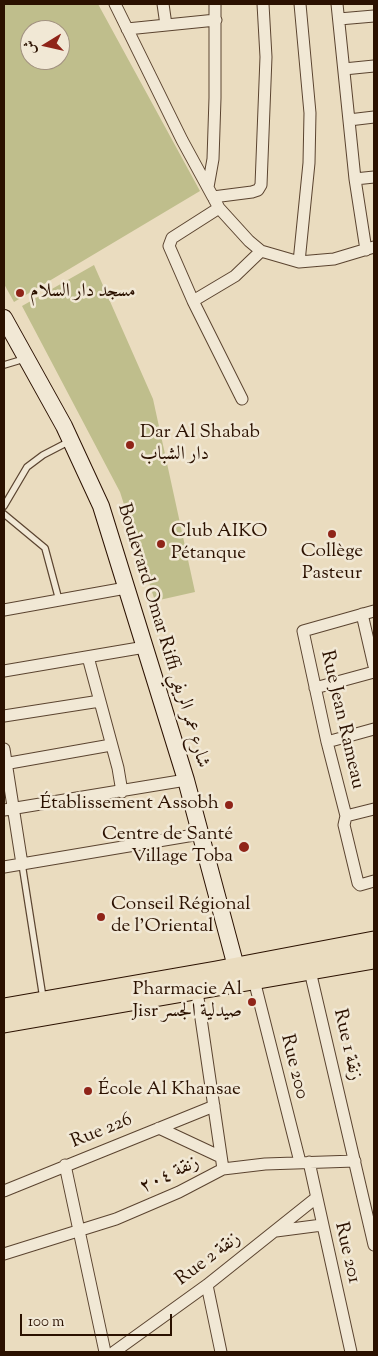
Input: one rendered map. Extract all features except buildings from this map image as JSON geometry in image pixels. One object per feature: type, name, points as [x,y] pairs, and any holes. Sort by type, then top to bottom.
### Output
[{"type":"main road","points":[[4,1023],[197,991],[374,941]]},
{"type":"main road","points":[[4,1008],[44,1001],[243,977],[310,971],[374,958]]},
{"type":"street","points":[[115,4],[182,140],[219,208],[234,226],[261,251],[299,262],[334,259],[370,249],[355,179],[337,4]]},
{"type":"street","points":[[163,4],[166,25]]},
{"type":"street","points":[[211,192],[215,4]]},
{"type":"street","points":[[211,192],[252,192],[258,190],[261,185],[266,57],[263,4]]},
{"type":"street","points":[[299,262],[309,163],[310,113],[300,4]]},
{"type":"street","points":[[339,19],[374,16]]},
{"type":"street","points":[[126,29],[216,20]]},
{"type":"street","points":[[344,70],[374,66]]},
{"type":"street","points":[[349,120],[374,117]]},
{"type":"street","points":[[355,179],[374,177]]},
{"type":"street","points":[[219,208],[189,226],[170,242],[170,252],[242,399]]},
{"type":"street","points":[[193,301],[235,276],[261,251]]},
{"type":"street","name":"Boulevard Omar Riffi شارع عمر الريفي","points":[[4,318],[71,440],[102,506],[186,780],[200,834],[243,977]]},
{"type":"street","points":[[4,610],[126,588]]},
{"type":"street","points":[[374,611],[362,614],[374,666]]},
{"type":"street","name":"Rue Jean Rameau","points":[[362,614],[304,631],[327,742],[346,816],[344,825],[358,883],[369,882]]},
{"type":"street","points":[[4,672],[145,647]]},
{"type":"street","points":[[88,657],[118,768],[122,792]]},
{"type":"street","points":[[315,688],[374,672]]},
{"type":"street","points":[[4,716],[100,701]]},
{"type":"street","points":[[327,742],[374,729]]},
{"type":"street","points":[[5,763],[111,745]]},
{"type":"street","points":[[4,749],[8,809],[22,864]]},
{"type":"street","points":[[8,809],[122,792],[186,780]]},
{"type":"street","points":[[346,816],[374,809]]},
{"type":"street","points":[[4,867],[200,834]]},
{"type":"street","name":"Rue 1 زنقة","points":[[310,971],[374,1245]]},
{"type":"street","name":"Rue 200","points":[[243,977],[304,1162]]},
{"type":"street","points":[[197,991],[223,1170]]},
{"type":"street","name":"Rue 226","points":[[4,1191],[214,1106]]},
{"type":"street","points":[[160,1128],[221,1157]]},
{"type":"street","name":"زنقة ٢٠٤","points":[[4,1254],[78,1231],[180,1192],[223,1170],[240,1166],[304,1162],[355,1162]]},
{"type":"street","name":"Rue 201","points":[[304,1162],[316,1198],[351,1352]]},
{"type":"street","points":[[65,1165],[105,1352]]},
{"type":"street","name":"Rue 2 زنقة","points":[[114,1352],[276,1232],[316,1198]]},
{"type":"street","name":"Rue 2 زنقة","points":[[276,1232],[322,1225]]},
{"type":"street","points":[[206,1285],[221,1352]]},
{"type":"lane","points":[[4,365],[26,358]]},
{"type":"lane","points":[[4,506],[27,467],[43,455],[71,440]]},
{"type":"lane","points":[[4,514],[45,548],[59,600]]},
{"type":"lane","points":[[22,864],[44,1001]]},
{"type":"shaded area","points":[[4,4],[98,4],[200,191],[14,302],[4,284]]},
{"type":"shaded area","name":"Dar Al Shabab دار الشباب","points":[[94,265],[153,399],[195,592],[155,601],[120,492],[22,306]]},
{"type":"place","name":"مسجد دار السلام","points":[[20,293]]},
{"type":"place","name":"Dar Al Shabab دار الشباب","points":[[130,445]]},
{"type":"place","name":"Collège Pasteur","points":[[332,534]]},
{"type":"place","name":"Club AIKO Pétanque","points":[[161,544]]},
{"type":"place","name":"Établissement Assobh","points":[[229,805]]},
{"type":"place","name":"Centre de Santé Village Toba","points":[[244,847]]},
{"type":"place","name":"Conseil Régional de l'Oriental","points":[[101,917]]},
{"type":"place","name":"Pharmacie Al Jisr صيدلية الجسر","points":[[252,1002]]},
{"type":"place","name":"École Al Khansae","points":[[88,1091]]}]
